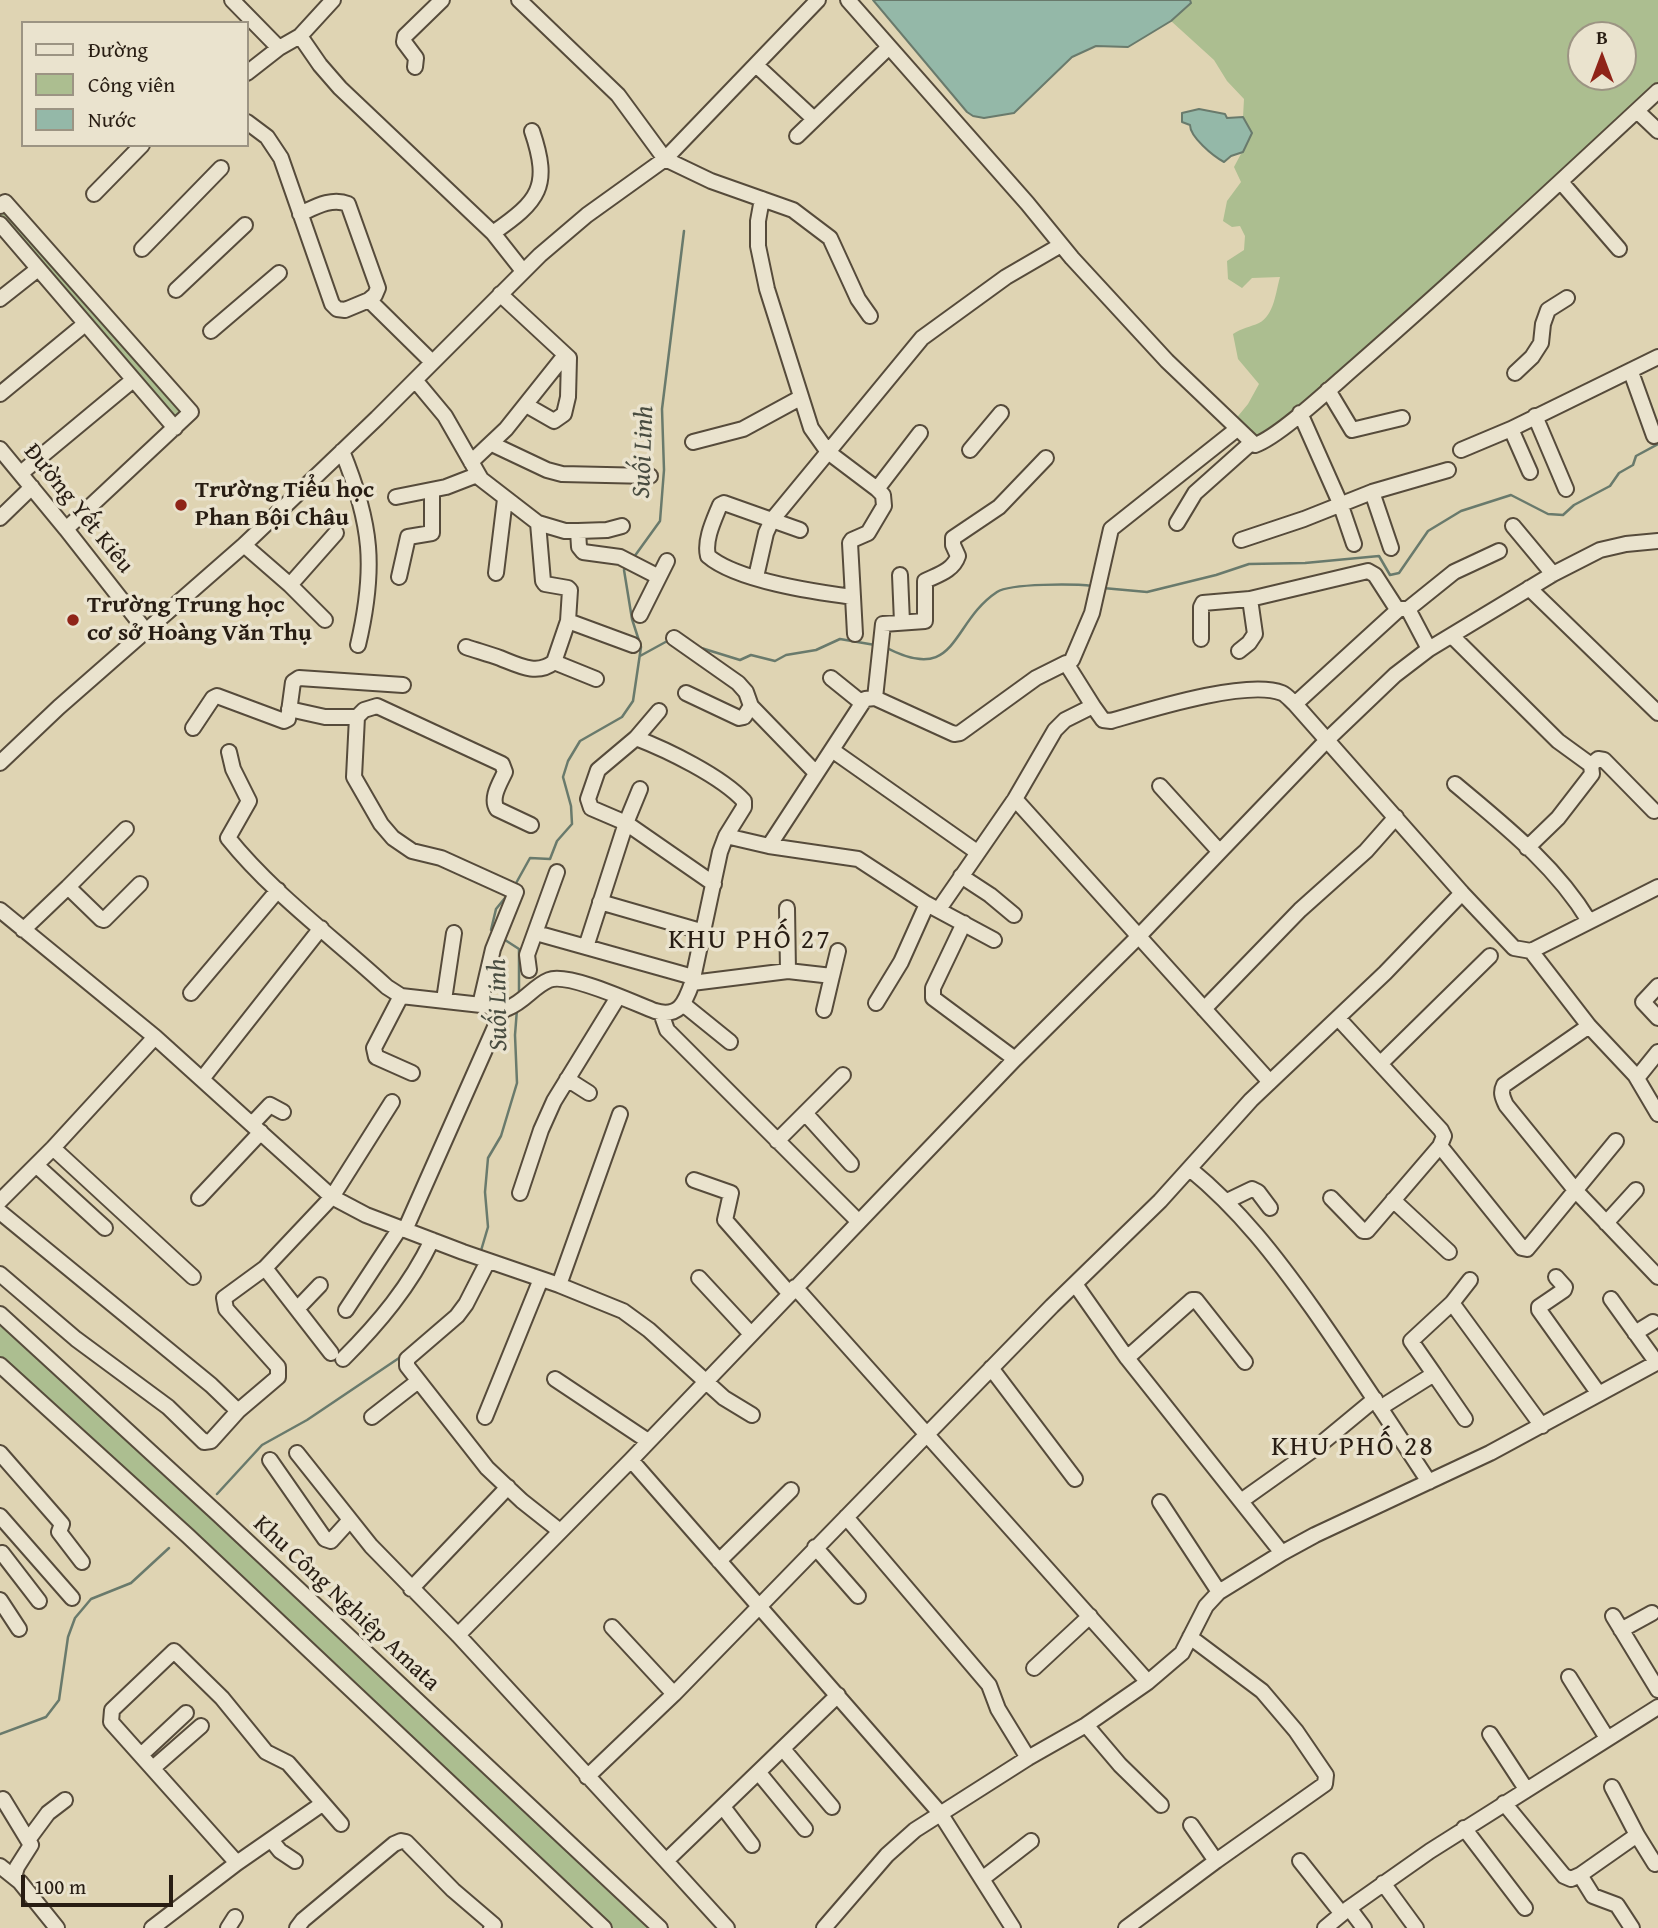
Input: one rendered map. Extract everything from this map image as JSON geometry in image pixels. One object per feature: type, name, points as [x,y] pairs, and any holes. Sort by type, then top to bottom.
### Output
[{"type":"street","points":[[232,0],[279,48]]},
{"type":"street","points":[[248,71],[300,36],[333,0]]},
{"type":"street","points":[[415,67],[416,58],[404,42],[405,36],[442,0]]},
{"type":"street","points":[[519,0],[618,95],[665,159],[711,181],[793,210],[830,238],[858,299],[870,316]]},
{"type":"street","points":[[0,763],[59,707],[244,545],[523,271],[587,215],[665,159],[818,0]]},
{"type":"street","points":[[848,0],[1061,245],[1167,361],[1251,443],[1259,444],[1328,390],[1437,296],[1658,91]]},
{"type":"street","points":[[300,36],[340,88],[493,233],[523,271]]},
{"type":"street","points":[[797,136],[889,47]]},
{"type":"street","points":[[756,65],[814,119]]},
{"type":"street","points":[[1637,111],[1658,131]]},
{"type":"street","points":[[248,123],[267,137],[281,158],[300,214],[332,304],[337,310],[345,310],[369,300],[378,288],[348,204],[341,201],[330,202],[300,214]]},
{"type":"street","points":[[493,233],[521,213],[535,196],[542,178],[540,153],[532,131]]},
{"type":"street","points":[[94,194],[140,147]]},
{"type":"street","points":[[142,249],[221,168]]},
{"type":"street","points":[[1561,181],[1619,249]]},
{"type":"street","points":[[762,199],[758,221],[758,246],[767,289],[811,428],[828,452],[877,489],[883,495],[885,503],[868,533],[850,543],[855,634]]},
{"type":"street","points":[[2,201],[191,412],[66,529]]},
{"type":"street","points":[[0,224],[176,428]]},
{"type":"street","points":[[176,290],[245,225]]},
{"type":"street","points":[[757,578],[766,533],[772,520],[922,338],[1006,277],[1061,245]]},
{"type":"street","points":[[0,299],[38,269]]},
{"type":"street","points":[[211,331],[279,273]]},
{"type":"street","points":[[500,294],[569,358],[568,397],[564,414],[554,421],[526,405]]},
{"type":"street","points":[[1515,373],[1532,358],[1541,343],[1548,310],[1567,298]]},
{"type":"street","points":[[369,300],[432,362]]},
{"type":"street","points":[[0,394],[85,324]]},
{"type":"street","points":[[1461,450],[1511,429],[1658,357]]},
{"type":"street","points":[[396,497],[432,490],[474,469],[561,360],[569,358]]},
{"type":"street","points":[[1631,372],[1654,436]]},
{"type":"street","points":[[20,473],[133,380]]},
{"type":"street","points":[[415,380],[445,416],[474,469],[505,499],[538,523],[565,531],[607,530],[622,526]]},
{"type":"street","points":[[1328,390],[1352,430],[1402,418]]},
{"type":"street","points":[[692,442],[743,429],[800,398]]},
{"type":"street","points":[[1300,413],[1340,503],[1354,544]]},
{"type":"street","points":[[970,450],[1001,414]]},
{"type":"street","points":[[1535,416],[1566,489]]},
{"type":"street","points":[[1072,660],[1092,612],[1111,528],[1237,429]]},
{"type":"street","points":[[1511,429],[1530,472]]},
{"type":"street","points":[[877,489],[920,433]]},
{"type":"street","points":[[1177,523],[1195,493],[1251,443]]},
{"type":"street","points":[[492,444],[547,470],[562,474],[650,476]]},
{"type":"street","name":"Đường Yết Kiêu","points":[[0,449],[146,631]]},
{"type":"street","points":[[342,451],[361,503],[370,557],[368,603],[358,645]]},
{"type":"street","points":[[769,846],[816,773],[869,700],[883,624],[925,621],[925,581],[938,577],[955,563],[958,556],[953,538],[999,507],[1046,458]]},
{"type":"street","points":[[1241,540],[1372,492],[1448,470]]},
{"type":"street","points":[[0,518],[32,487]]},
{"type":"street","points":[[398,577],[408,537],[432,533],[432,490]]},
{"type":"street","points":[[1372,492],[1391,548]]},
{"type":"street","points":[[496,573],[505,499]]},
{"type":"street","points":[[800,530],[724,503],[720,505],[706,550],[708,556],[757,578],[792,588],[853,597]]},
{"type":"street","points":[[467,648],[527,668],[541,668],[554,662],[568,621],[570,590],[545,584],[543,581],[538,523]]},
{"type":"street","points":[[1513,526],[1553,574]]},
{"type":"street","points":[[578,531],[580,550],[626,561],[659,577]]},
{"type":"street","points":[[290,584],[336,533]]},
{"type":"street","points":[[457,1635],[631,1460],[858,1221],[1138,937],[1219,850],[1395,675],[1429,649],[1553,574],[1600,550],[1658,541]]},
{"type":"street","points":[[244,545],[290,584],[325,620]]},
{"type":"street","points":[[1295,704],[1404,609],[1454,572],[1499,551]]},
{"type":"street","points":[[640,615],[667,561]]},
{"type":"street","points":[[1201,639],[1201,605],[1250,599],[1368,571],[1375,575],[1389,600],[1404,609],[1429,649]]},
{"type":"street","points":[[900,575],[902,622]]},
{"type":"street","points":[[1530,588],[1658,713]]},
{"type":"street","points":[[1239,652],[1255,634],[1250,599]]},
{"type":"street","points":[[568,621],[633,645]]},
{"type":"street","points":[[1452,636],[1558,741],[1591,765],[1592,774],[1558,818],[1527,848]]},
{"type":"street","points":[[674,638],[738,683],[751,706],[816,773]]},
{"type":"street","points":[[554,662],[596,679]]},
{"type":"street","points":[[831,678],[869,700],[954,734],[960,733],[1036,678],[1066,663],[1103,720],[1108,721],[1231,692],[1256,690],[1283,694],[1328,739],[1462,893],[1514,948],[1531,951],[1658,887]]},
{"type":"street","points":[[193,728],[217,696],[284,721],[288,719],[293,682],[299,678],[403,685]]},
{"type":"street","points":[[686,693],[739,718],[744,717],[751,706]]},
{"type":"street","points":[[480,1006],[499,935],[516,892],[442,858],[412,851],[393,838],[381,824],[354,777],[357,717],[363,710],[377,706],[502,764],[505,772],[494,799],[494,806],[531,825]]},
{"type":"street","points":[[876,1003],[933,906],[961,876],[1015,799],[1055,730],[1065,720],[1093,706]]},
{"type":"street","points":[[289,709],[325,717],[357,717]]},
{"type":"street","points":[[659,711],[636,738],[598,770],[588,799],[591,808],[626,823],[714,884]]},
{"type":"street","points":[[346,1310],[403,1229],[510,1007],[554,978],[566,978],[661,1013],[674,1012],[683,1004],[704,932],[720,852],[726,836],[744,807],[744,801],[711,776],[659,747],[636,738]]},
{"type":"street","points":[[832,750],[977,852]]},
{"type":"street","points":[[229,752],[233,769],[249,801],[228,838],[245,859],[278,890],[401,996],[510,1007]]},
{"type":"street","points":[[1591,765],[1598,759],[1604,760],[1654,811]]},
{"type":"street","points":[[1455,784],[1564,884],[1589,921]]},
{"type":"street","points":[[1160,786],[1219,850]]},
{"type":"street","points":[[586,947],[626,823],[640,789]]},
{"type":"street","points":[[1015,799],[1270,1082]]},
{"type":"street","points":[[1204,1009],[1300,910],[1366,851],[1396,817]]},
{"type":"street","points":[[23,930],[126,829]]},
{"type":"street","points":[[726,836],[769,846],[858,859],[994,940]]},
{"type":"street","points":[[529,970],[527,955],[557,872]]},
{"type":"street","points":[[961,876],[1014,915]]},
{"type":"street","points":[[68,887],[104,920],[140,884]]},
{"type":"street","points":[[191,993],[278,890]]},
{"type":"street","points":[[587,1777],[674,1694],[991,1368],[1136,1226],[1270,1082],[1462,893]]},
{"type":"street","points":[[600,902],[704,932]]},
{"type":"street","points":[[787,908],[788,971]]},
{"type":"street","points":[[0,910],[155,1037],[332,1197],[366,1215],[623,1311],[649,1329],[724,1398],[751,1415]]},
{"type":"street","points":[[964,923],[933,988],[933,998],[1015,1059]]},
{"type":"street","points":[[202,1079],[321,928]]},
{"type":"street","points":[[444,1000],[454,933]]},
{"type":"street","points":[[536,933],[692,980],[788,971],[832,976]]},
{"type":"street","points":[[824,1010],[838,951]]},
{"type":"street","points":[[1531,951],[1589,1026],[1637,1078],[1658,1114]]},
{"type":"street","points":[[1381,1063],[1490,956]]},
{"type":"street","points":[[1658,986],[1643,1002],[1658,1018]]},
{"type":"street","points":[[401,996],[374,1048],[374,1053],[376,1057],[412,1073]]},
{"type":"street","points":[[520,1194],[541,1130],[567,1079],[618,997]]},
{"type":"street","points":[[683,1004],[730,1042]]},
{"type":"street","points":[[661,1013],[667,1030],[858,1221]]},
{"type":"street","points":[[1331,1198],[1363,1231],[1372,1226],[1440,1146],[1444,1136],[1338,1018]]},
{"type":"street","points":[[1589,1026],[1504,1086],[1501,1091],[1506,1105],[1576,1191],[1658,1277]]},
{"type":"street","points":[[0,1201],[36,1166],[155,1037]]},
{"type":"street","points":[[1637,1078],[1658,1052]]},
{"type":"street","points":[[777,1141],[843,1075]]},
{"type":"street","points":[[567,1079],[589,1093]]},
{"type":"street","points":[[0,1274],[76,1339],[167,1408],[204,1441],[211,1441],[238,1411],[278,1377],[279,1372],[278,1367],[226,1309],[224,1298],[265,1268],[332,1197],[392,1102]]},
{"type":"street","points":[[199,1198],[257,1128],[270,1105],[283,1112]]},
{"type":"street","points":[[805,1113],[851,1164]]},
{"type":"street","points":[[559,1285],[620,1114]]},
{"type":"street","points":[[1440,1146],[1522,1248],[1527,1249],[1616,1141]]},
{"type":"street","points":[[53,1148],[192,1277]]},
{"type":"street","points":[[36,1166],[104,1228]]},
{"type":"street","points":[[1190,1169],[1227,1200],[1257,1234],[1302,1294],[1429,1482]]},
{"type":"street","points":[[694,1180],[731,1194],[725,1220],[927,1433],[1148,1682]]},
{"type":"street","points":[[1227,1200],[1252,1189],[1258,1192],[1270,1208]]},
{"type":"street","points":[[1606,1223],[1636,1190]]},
{"type":"street","points":[[1393,1200],[1449,1252]]},
{"type":"street","points":[[0,1212],[211,1385],[238,1411]]},
{"type":"street","points":[[265,1268],[337,1356],[398,1299],[432,1240]]},
{"type":"street","points":[[488,1261],[457,1316],[407,1359],[407,1366],[486,1468],[560,1531]]},
{"type":"street","points":[[1556,1277],[1565,1287],[1564,1290],[1539,1307],[1539,1310],[1599,1394]]},
{"type":"street","points":[[699,1278],[751,1334]]},
{"type":"street","points":[[485,1417],[541,1279]]},
{"type":"street","points":[[1465,1419],[1411,1341],[1452,1303],[1470,1280]]},
{"type":"street","points":[[297,1309],[320,1284]]},
{"type":"street","points":[[1075,1284],[1127,1358],[1282,1553]]},
{"type":"street","points":[[1127,1358],[1192,1300],[1196,1300],[1245,1362]]},
{"type":"street","points":[[824,1928],[887,1855],[915,1830],[1028,1758],[1086,1726],[1148,1682],[1182,1653],[1206,1606],[1219,1592],[1282,1553],[1542,1426],[1656,1365],[1611,1300]]},
{"type":"street","points":[[1452,1303],[1542,1426]]},
{"type":"street","name":"Khu Công Nghiệp Amata","points":[[0,1314],[660,1928]]},
{"type":"street","points":[[1635,1333],[1653,1322]]},
{"type":"street","points":[[0,1365],[197,1545],[604,1928]]},
{"type":"street","points":[[991,1368],[1075,1479]]},
{"type":"street","points":[[1241,1501],[1378,1404],[1434,1374]]},
{"type":"street","points":[[555,1379],[648,1441]]},
{"type":"street","points":[[372,1417],[417,1381]]},
{"type":"street","points":[[2,1452],[62,1524],[59,1532],[82,1562]]},
{"type":"street","points":[[297,1453],[350,1520],[411,1590],[457,1635],[727,1928]]},
{"type":"street","points":[[270,1460],[325,1539],[331,1541],[350,1520]]},
{"type":"street","points":[[631,1460],[940,1813],[1013,1928]]},
{"type":"street","points":[[411,1590],[508,1488]]},
{"type":"street","points":[[719,1561],[791,1490]]},
{"type":"street","points":[[1160,1502],[1219,1592]]},
{"type":"street","points":[[0,1516],[72,1598]]},
{"type":"street","points":[[846,1517],[989,1685],[998,1709],[1028,1758]]},
{"type":"street","points":[[815,1547],[858,1596]]},
{"type":"street","points":[[1,1552],[39,1601]]},
{"type":"street","points":[[0,1600],[19,1629]]},
{"type":"street","points":[[1621,1630],[1652,1613]]},
{"type":"street","points":[[1034,1668],[1090,1616]]},
{"type":"street","points":[[1613,1616],[1658,1690]]},
{"type":"street","points":[[612,1627],[674,1694]]},
{"type":"street","points":[[1126,1928],[1325,1784],[1326,1775],[1296,1731],[1262,1691],[1190,1637]]},
{"type":"street","points":[[237,1863],[111,1722],[112,1710],[174,1651],[222,1698],[263,1749],[288,1763],[341,1824]]},
{"type":"street","points":[[1569,1677],[1607,1738]]},
{"type":"street","points":[[666,1861],[838,1695]]},
{"type":"street","points":[[1325,1928],[1345,1911],[1464,1828],[1658,1707]]},
{"type":"street","points":[[141,1755],[186,1713]]},
{"type":"street","points":[[153,1768],[201,1726]]},
{"type":"street","points":[[1086,1726],[1120,1765],[1161,1805]]},
{"type":"street","points":[[1490,1734],[1526,1788]]},
{"type":"street","points":[[783,1749],[832,1807]]},
{"type":"street","points":[[759,1773],[805,1829]]},
{"type":"street","points":[[1612,1787],[1655,1864]]},
{"type":"street","points":[[3,1799],[28,1840],[30,1848],[16,1867],[14,1877]]},
{"type":"street","points":[[28,1840],[48,1813],[65,1800]]},
{"type":"street","points":[[1504,1803],[1564,1876],[1571,1880],[1637,1835]]},
{"type":"street","points":[[152,1928],[237,1863],[322,1804]]},
{"type":"street","points":[[723,1807],[752,1845]]},
{"type":"street","points":[[1191,1825],[1216,1861]]},
{"type":"street","points":[[1464,1828],[1525,1908]]},
{"type":"street","points":[[272,1840],[280,1851],[295,1861]]},
{"type":"street","points":[[297,1928],[303,1920],[401,1841],[406,1842],[494,1927]]},
{"type":"street","points":[[982,1880],[1031,1841]]},
{"type":"street","points":[[1300,1861],[1364,1928]]},
{"type":"street","points":[[0,1866],[14,1877],[57,1928]]},
{"type":"street","points":[[1580,1875],[1593,1896],[1617,1905],[1632,1928]]},
{"type":"street","points":[[1383,1884],[1416,1928]]},
{"type":"green space","points":[[1190,0],[1658,0],[1658,85],[1325,388],[1256,441],[1234,421],[1259,384],[1238,359],[1233,334],[1264,320],[1274,303],[1280,277],[1252,278],[1242,288],[1228,279],[1227,261],[1244,250],[1245,236],[1240,226],[1232,227],[1223,221],[1227,201],[1241,182],[1234,167],[1252,133],[1243,117],[1244,99],[1227,81],[1214,60],[1171,21],[1191,3]]},
{"type":"green space","points":[[5,207],[186,412],[176,423],[0,219],[0,211]]},
{"type":"green space","points":[[0,1322],[651,1928],[613,1928],[307,1640],[0,1357]]},
{"type":"water","points":[[873,0],[1190,0],[1191,3],[1171,21],[1128,47],[1096,46],[1072,57],[1014,113],[984,118],[967,112]]},
{"type":"water","points":[[1199,109],[1225,114],[1227,118],[1243,117],[1252,133],[1243,152],[1224,162],[1203,146],[1190,125],[1182,122],[1182,113]]},
{"type":"waterway","name":"Suối Linh","points":[[634,557],[660,521],[664,470],[662,409],[684,231]]},
{"type":"waterway","points":[[1103,588],[1147,592],[1249,564],[1305,563],[1379,556],[1390,575],[1399,573],[1428,531],[1461,511],[1511,495],[1548,514],[1563,515],[1574,505],[1610,486],[1619,473],[1633,465],[1636,456],[1658,444]]},
{"type":"waterway","name":"Suối Linh","points":[[515,885],[530,858],[550,859],[557,841],[572,824],[571,806],[563,777],[568,761],[580,741],[622,717],[633,701],[641,647],[632,619],[624,570],[626,567]]},
{"type":"waterway","points":[[885,647],[909,657],[927,659],[940,655],[951,646],[970,619],[997,592],[1029,586],[1093,586]]},
{"type":"waterway","points":[[640,656],[671,639]]},
{"type":"waterway","points":[[698,647],[740,660],[751,655],[775,661],[786,655],[816,650],[840,639],[875,645]]},
{"type":"waterway","name":"Suối Linh","points":[[494,932],[491,930],[496,909],[509,893]]},
{"type":"waterway","name":"Suối Linh","points":[[502,938],[519,949],[519,996]]},
{"type":"waterway","name":"Suối Linh","points":[[480,1254],[488,1227],[485,1192],[488,1158],[501,1136],[517,1083],[517,1009]]},
{"type":"waterway","name":"Suối Linh","points":[[217,1494],[262,1445],[307,1420],[402,1356]]},
{"type":"waterway","name":"Suối Linh","points":[[0,1734],[46,1717],[59,1700],[68,1637],[75,1618],[91,1599],[131,1583],[169,1548]]},
{"type":"place","name":"Trường Tiểu học Phan Bội Châu","points":[[181,505]]},
{"type":"place","name":"Trường Trung học cơ sở Hoàng Văn Thụ","points":[[73,620]]},
{"type":"district","name":"KHU PHỐ 27","points":[[750,941]]},
{"type":"district","name":"KHU PHỐ 28","points":[[1353,1448]]}]
